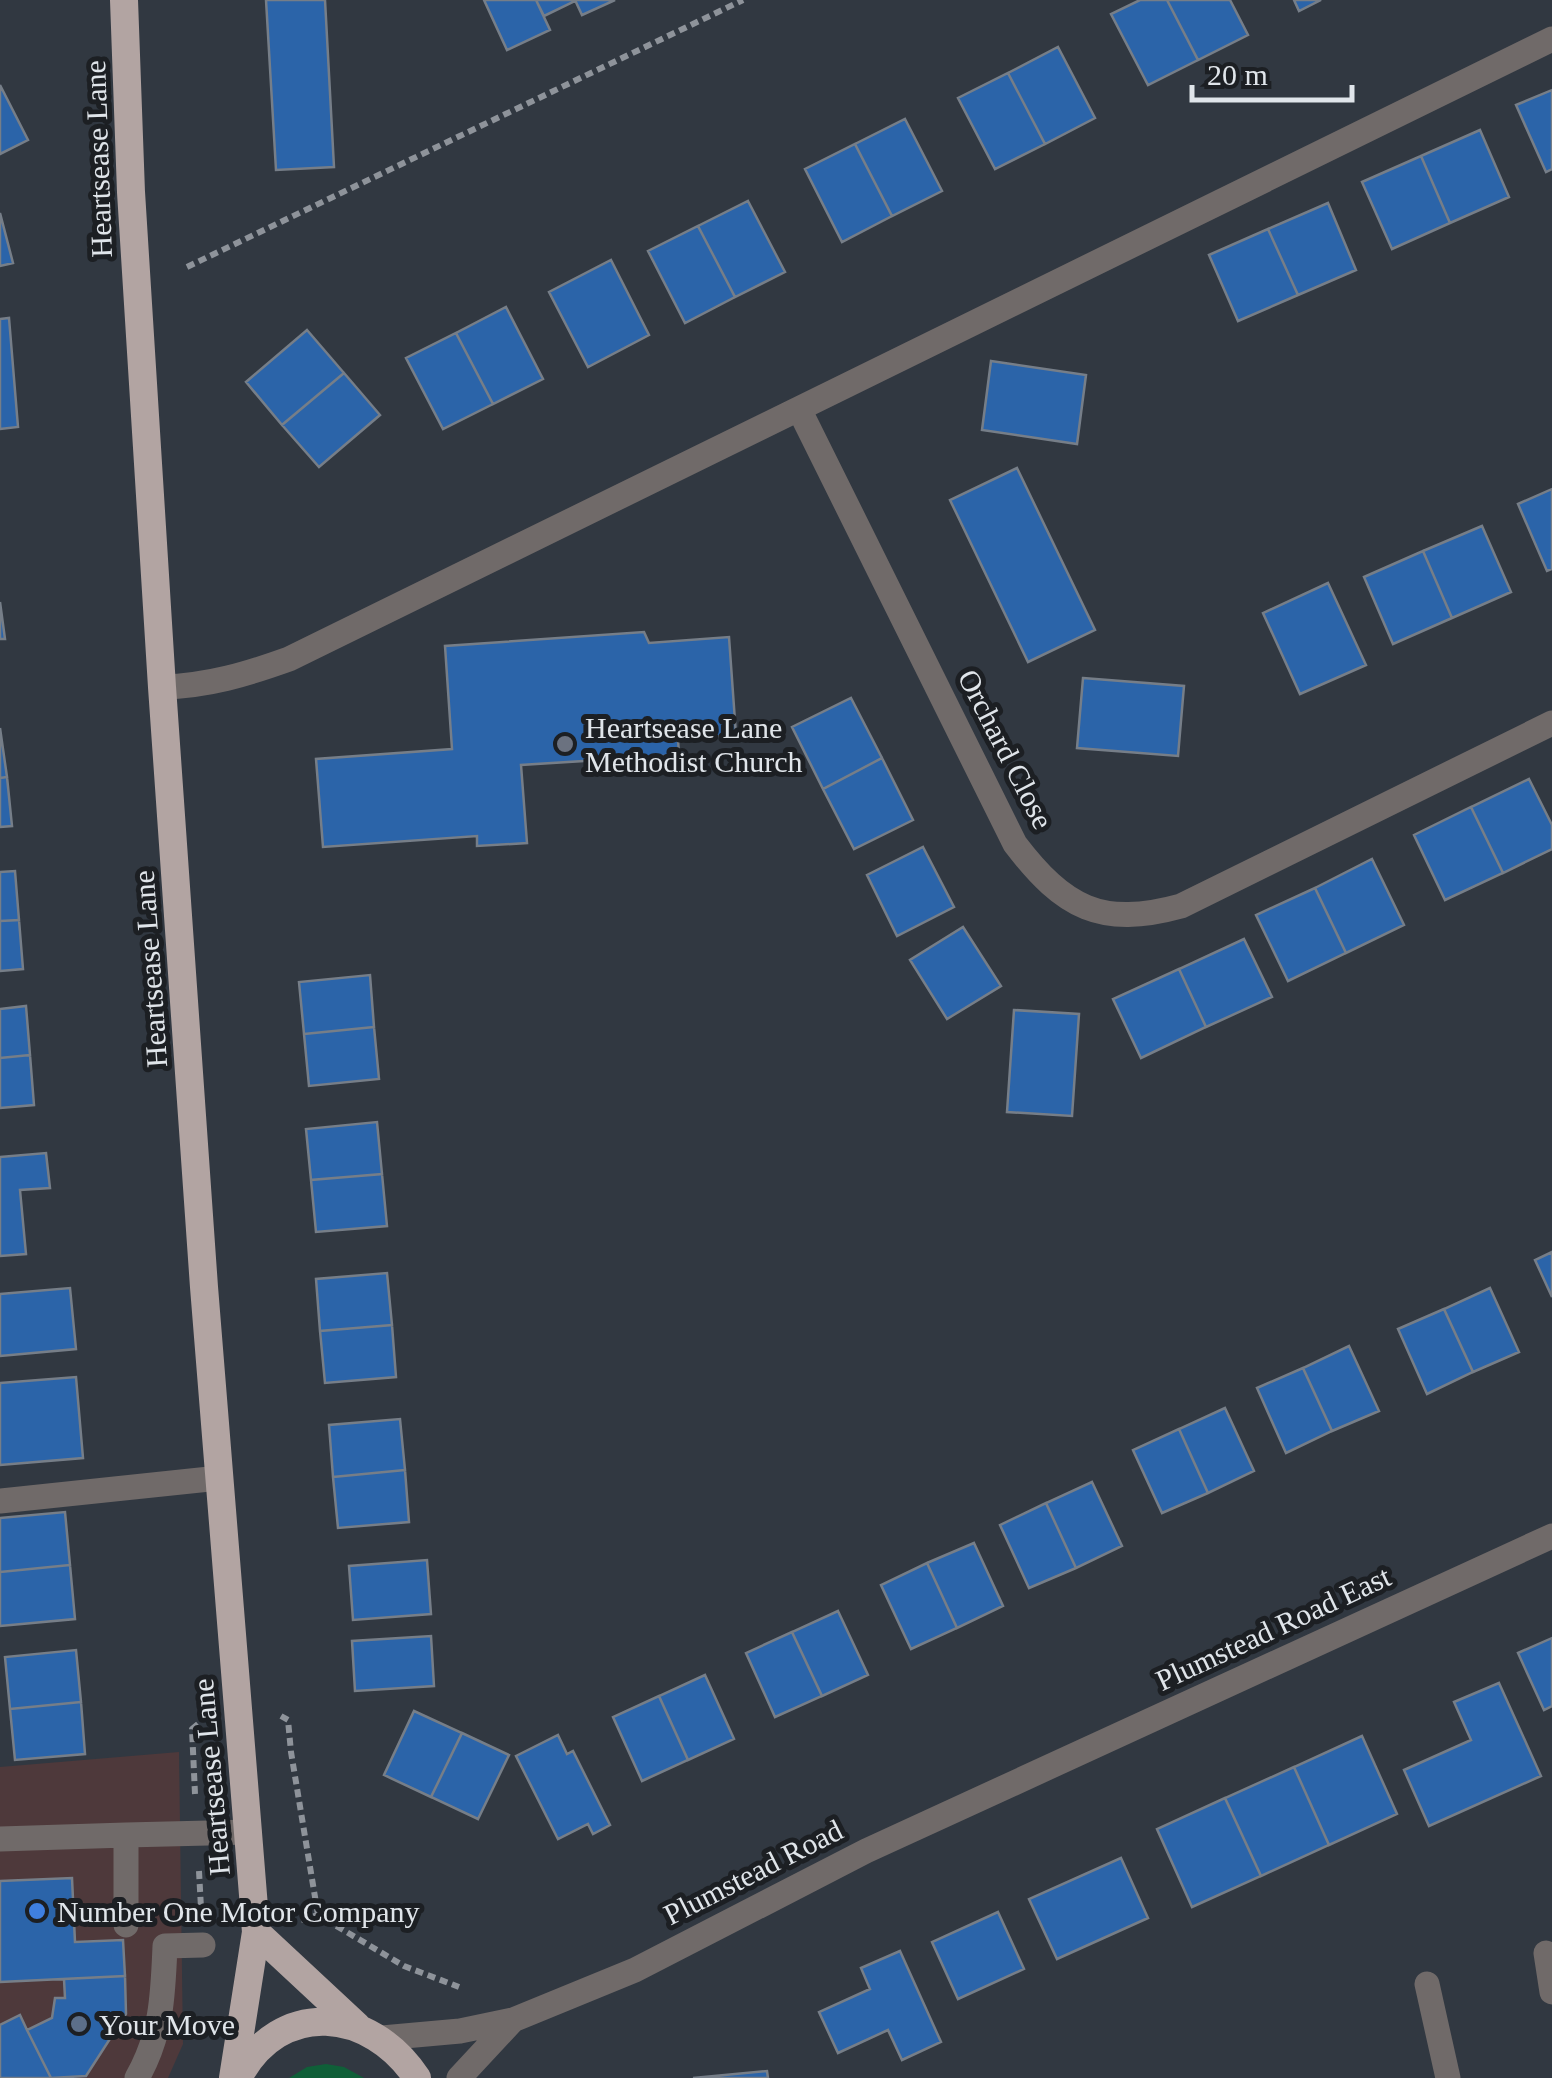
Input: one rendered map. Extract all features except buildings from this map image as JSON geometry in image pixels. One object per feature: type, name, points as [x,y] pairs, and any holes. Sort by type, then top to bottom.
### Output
[{"type":"highway","name":"Heartsease Lane","points":[[124,0],[131,192],[162,687],[256,1932],[235,2078]]},
{"type":"highway","points":[[256,1932],[404,2057],[418,2078]]},
{"type":"highway","points":[[235,2078],[268,2041],[296,2026],[326,2021],[370,2032]]},
{"type":"street","points":[[162,687],[197,686],[289,659],[1552,39]]},
{"type":"street","name":"Orchard Close","points":[[799,410],[1015,844],[1039,875],[1071,901],[1109,916],[1145,916],[1181,906],[1552,723]]},
{"type":"street","points":[[0,1502],[220,1478]]},
{"type":"street","name":"Plumstead Road East","points":[[1021,1779],[1552,1536]]},
{"type":"street","name":"Plumstead Road","points":[[370,2032],[460,2031],[513,2020],[635,1970],[866,1850],[1021,1779]]},
{"type":"street","points":[[0,1838],[249,1832]]},
{"type":"street","points":[[126,1836],[126,1925]]},
{"type":"street","points":[[137,2078],[163,2010],[165,1946],[203,1945]]},
{"type":"street","points":[[1546,1953],[1552,1992]]},
{"type":"street","points":[[1428,1984],[1448,2078]]},
{"type":"street","name":"Plumstead Road","points":[[459,2078],[513,2020]]},
{"type":"path","points":[[188,266],[743,0]]},
{"type":"path","points":[[288,1720],[318,1915],[404,1966],[455,1987],[469,1985]]},
{"type":"shaded area","points":[[179,1752],[183,2044],[168,2078],[0,2078],[0,1767]]},
{"type":"green space","points":[[307,2067],[344,2067],[364,2078],[289,2078]]},
{"type":"place","name":"Heartsease Lane Methodist Church","points":[[565,744]]},
{"type":"place","name":"Number One Motor Company","points":[[37,1911]]},
{"type":"place","name":"Your Move","points":[[79,2024]]}]
